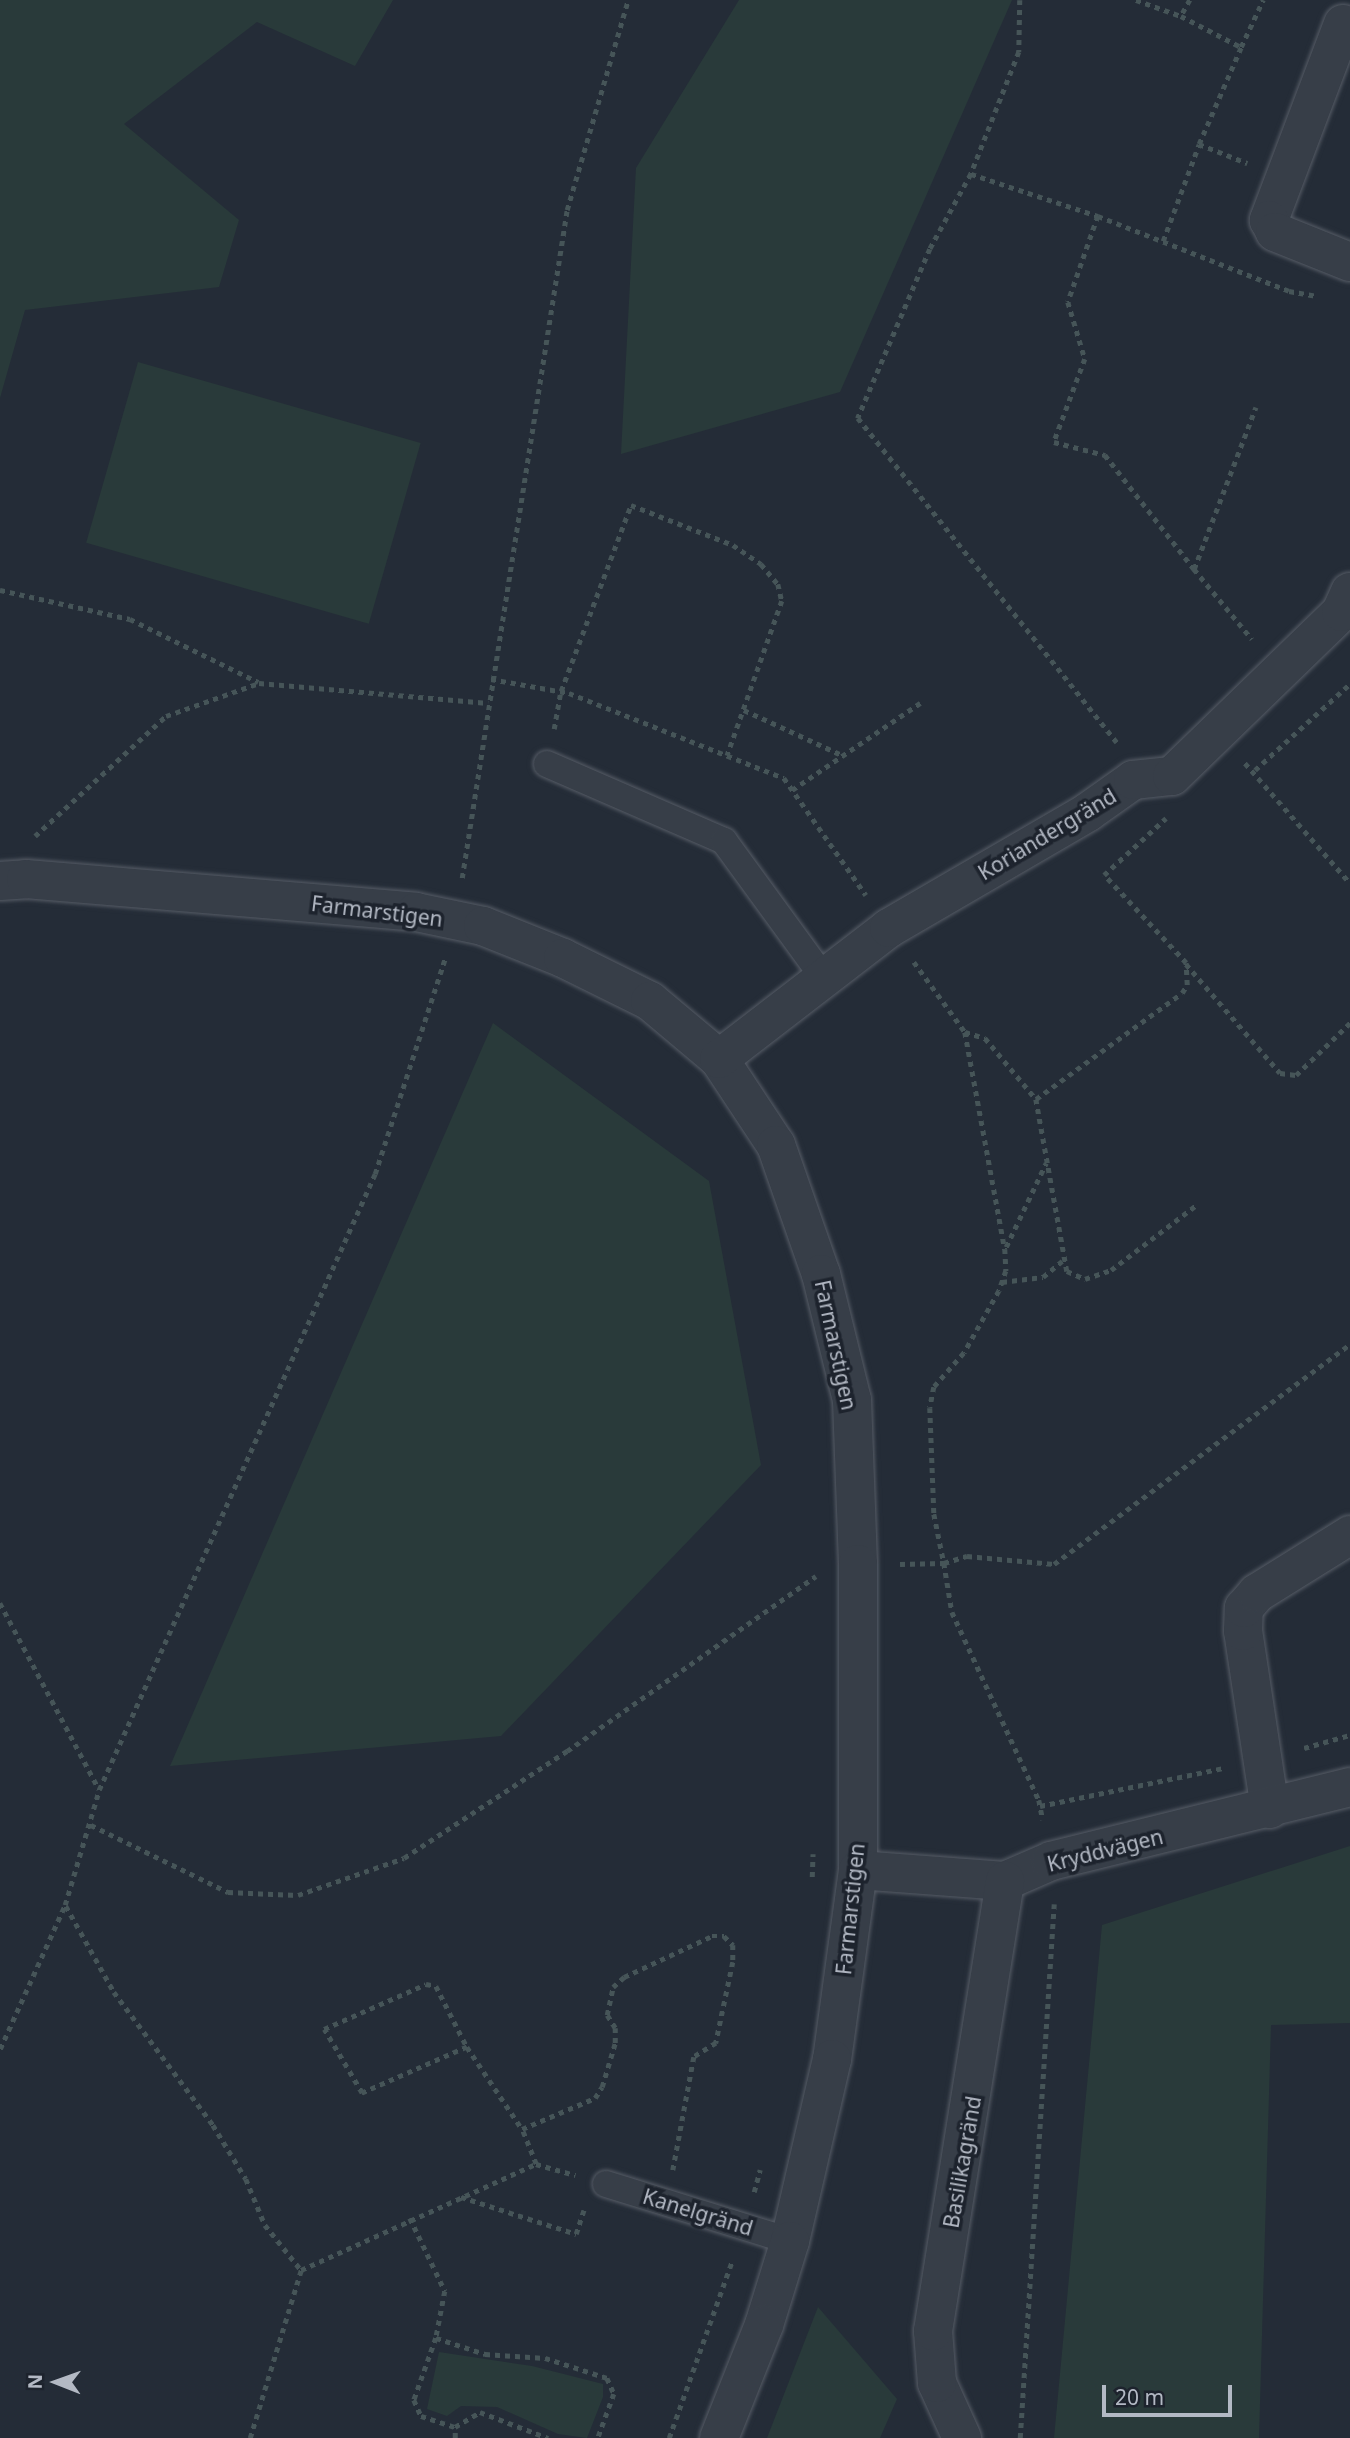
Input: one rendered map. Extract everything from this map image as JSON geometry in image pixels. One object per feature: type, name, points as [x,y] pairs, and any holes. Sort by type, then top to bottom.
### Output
[{"type":"street","points":[[1343,24],[1269,220],[1275,232],[1350,262]]},
{"type":"street","name":"Koriandergränd","points":[[719,1059],[889,928],[1088,812],[1133,780],[1172,776],[1341,612],[1350,592]]},
{"type":"street","name":"Farmarstigen","points":[[0,881],[26,879],[416,912],[483,926],[562,958],[650,1001],[719,1059],[776,1145],[821,1274],[852,1400],[858,1564],[858,1870],[832,2060],[790,2241],[764,2325],[719,2438]]},
{"type":"street","points":[[1270,1809],[1243,1631],[1244,1608],[1257,1593],[1350,1535]]},
{"type":"street","name":"Kryddvägen","points":[[858,1870],[1006,1881],[1051,1861],[1270,1809],[1350,1787]]},
{"type":"street","name":"Basilikagränd","points":[[958,2436],[937,2383],[933,2331],[1006,1881]]},
{"type":"lane","points":[[547,764],[724,841],[823,977]]},
{"type":"lane","name":"Kanelgränd","points":[[599,2182],[790,2241]]},
{"type":"path","points":[[461,884],[491,679],[567,210],[628,0]]},
{"type":"path","points":[[1020,0],[1018,52],[971,174],[930,248],[858,418],[1145,777]]},
{"type":"path","points":[[1136,0],[1181,16],[1241,47],[1243,42]]},
{"type":"path","points":[[1181,16],[1191,0]]},
{"type":"path","points":[[1163,242],[1199,144],[1263,0]]},
{"type":"path","points":[[1199,144],[1284,177]]},
{"type":"path","points":[[971,174],[1098,216],[1289,291],[1325,295]]},
{"type":"path","points":[[1098,216],[1068,302],[1085,359],[1055,442],[1105,455],[1279,672]]},
{"type":"path","points":[[1194,569],[1256,407]]},
{"type":"path","points":[[547,764],[561,691],[631,505],[733,545],[761,564],[778,584],[782,601],[727,756]]},
{"type":"path","points":[[0,590],[130,619],[259,683],[488,703]]},
{"type":"path","points":[[491,679],[561,691],[784,778],[965,1032],[1005,1250],[1002,1282],[964,1353],[934,1387],[930,1408],[934,1514],[944,1563],[967,1556],[1054,1564],[1350,1344]]},
{"type":"path","points":[[27,844],[166,716],[259,683]]},
{"type":"path","points":[[1255,770],[1350,684]]},
{"type":"path","points":[[792,790],[920,703]]},
{"type":"path","points":[[744,710],[843,755]]},
{"type":"path","points":[[1235,758],[1255,770],[1350,883]]},
{"type":"path","points":[[1173,812],[1104,875],[1186,963],[1280,1073],[1296,1075],[1350,1023]]},
{"type":"path","points":[[0,2049],[65,1905],[91,1825],[99,1790],[375,1174],[448,948]]},
{"type":"path","points":[[1036,1099],[1169,1005],[1187,985],[1186,963]]},
{"type":"path","points":[[965,1032],[985,1038],[1036,1099],[1067,1271],[1085,1279],[1111,1270],[1195,1206]]},
{"type":"path","points":[[1005,1250],[1046,1163]]},
{"type":"path","points":[[1002,1282],[1043,1277],[1063,1260]]},
{"type":"path","points":[[91,1825],[228,1892],[298,1895],[404,1858],[568,1751],[820,1573],[821,1586]]},
{"type":"path","points":[[0,1602],[99,1790]]},
{"type":"path","points":[[1040,1806],[1262,1760],[1350,1735]]},
{"type":"path","points":[[811,1885],[813,1845]]},
{"type":"path","points":[[65,1905],[114,1992],[213,2125],[247,2179],[265,2225],[301,2270]]},
{"type":"path","points":[[522,2129],[596,2098],[615,2043],[607,2000],[619,1982],[712,1936],[724,1936],[733,1945],[733,1962],[716,2043],[694,2057],[667,2202]]},
{"type":"path","points":[[467,2047],[362,2093],[324,2029],[426,1984],[436,1986],[467,2047],[522,2129],[536,2164]]},
{"type":"path","points":[[250,2438],[301,2270],[410,2218],[536,2164],[599,2182],[576,2234],[460,2197]]},
{"type":"path","points":[[669,2438],[744,2226],[762,2164]]},
{"type":"path","points":[[410,2218],[445,2291],[436,2337],[414,2400],[421,2416],[455,2427],[480,2412],[548,2438]]},
{"type":"path","points":[[436,2337],[485,2354],[545,2358],[607,2378],[614,2394],[598,2438]]},
{"type":"path","points":[[454,2438],[455,2427]]},
{"type":"shaded area","points":[[0,0],[393,0],[355,66],[257,22],[124,124],[239,220],[219,287],[25,310],[0,398]]},
{"type":"shaded area","points":[[739,0],[1012,0],[840,392],[621,454],[636,168]]},
{"type":"shaded area","points":[[138,362],[421,443],[369,624],[86,543]]},
{"type":"shaded area","points":[[493,1023],[709,1181],[761,1465],[501,1736],[170,1766]]},
{"type":"shaded area","points":[[1350,1846],[1350,2023],[1271,2025],[1259,2438],[1054,2438],[1102,1925]]},
{"type":"shaded area","points":[[818,2307],[897,2399],[880,2438],[767,2438]]},
{"type":"shaded area","points":[[439,2352],[532,2366],[603,2384],[603,2397],[587,2438],[558,2434],[497,2407],[461,2406],[447,2416],[427,2409]]}]
